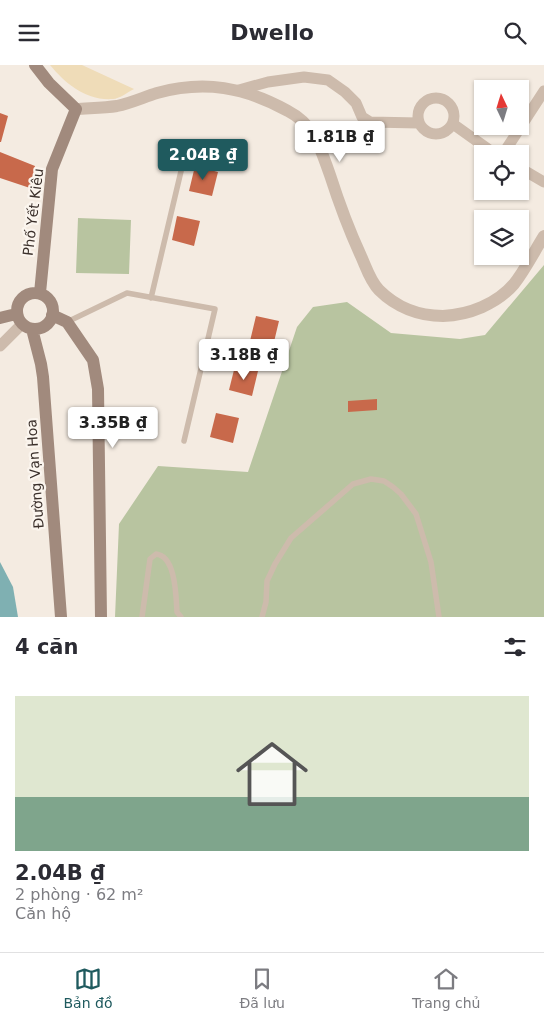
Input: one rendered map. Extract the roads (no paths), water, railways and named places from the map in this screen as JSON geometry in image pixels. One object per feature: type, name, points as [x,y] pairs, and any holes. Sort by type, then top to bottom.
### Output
[{"type":"main road","points":[[35,65],[49,83],[76,109]]},
{"type":"main road","name":"Phố Yết Kiêu","points":[[40,293],[52,169],[76,109]]},
{"type":"main road","points":[[0,318],[43,327],[48,324],[52,315],[50,301],[40,293],[27,294],[16,308],[23,322]]},
{"type":"main road","points":[[52,315],[67,323],[93,360],[98,389],[101,617]]},
{"type":"main road","name":"Đường Vạn Hoa","points":[[23,322],[41,364],[43,377],[61,617]]},
{"type":"street","points":[[239,90],[304,77],[328,79],[356,103],[362,117],[370,122],[419,123]]},
{"type":"street","points":[[76,109],[117,106],[157,93],[186,87],[213,86],[239,90],[289,111],[309,126],[318,143],[351,233],[369,274],[378,289],[394,302],[412,311],[432,316],[454,315],[470,312],[490,303],[503,295],[514,284],[544,236]]},
{"type":"street","points":[[509,145],[544,91]]},
{"type":"street","points":[[437,98],[448,102],[454,112],[453,124],[443,134],[428,133],[422,129],[419,123],[418,111],[421,105],[431,99],[437,98]]},
{"type":"street","points":[[453,124],[483,145]]},
{"type":"street","points":[[529,173],[544,182]]},
{"type":"street","points":[[0,346],[23,322]]},
{"type":"lane","points":[[151,298],[182,167]]},
{"type":"lane","points":[[67,323],[127,293],[215,309],[184,441]]},
{"type":"lane","points":[[262,617],[266,602],[267,581],[275,563],[291,538],[353,485],[371,479],[384,481],[401,494],[416,514],[431,562],[439,617]]},
{"type":"lane","points":[[142,617],[150,559],[152,555],[160,555],[166,558],[173,573],[178,613],[181,617]]},
{"type":"water","points":[[0,562],[13,587],[18,617],[0,617]]}]
